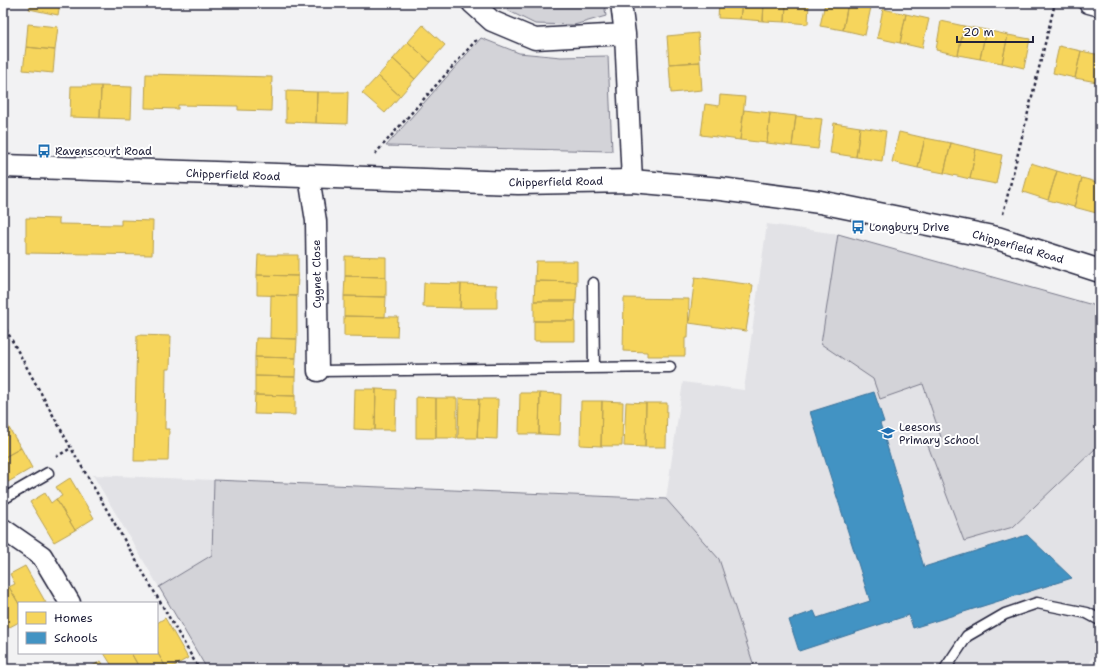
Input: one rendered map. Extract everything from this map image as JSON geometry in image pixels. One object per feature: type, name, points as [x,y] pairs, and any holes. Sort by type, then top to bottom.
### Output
[{"type":"street","points":[[472,3],[492,21],[535,39],[625,34]]},
{"type":"street","points":[[621,3],[625,34],[632,181]]},
{"type":"street","points":[[1089,3],[1100,6]]},
{"type":"street","name":"Chipperfield Road","points":[[3,166],[518,183],[632,181],[721,189],[820,202],[997,238],[1100,271]]},
{"type":"street","name":"Cygnet Close","points":[[309,177],[316,221],[318,371]]},
{"type":"street","points":[[3,529],[42,556],[69,602]]},
{"type":"lane","points":[[594,283],[594,368]]},
{"type":"lane","points":[[318,371],[670,367]]},
{"type":"lane","points":[[3,499],[48,473]]},
{"type":"lane","points":[[945,669],[967,636],[1005,614],[1037,603],[1087,613],[1100,620]]},
{"type":"path","points":[[997,238],[1055,3]]},
{"type":"path","points":[[353,178],[492,21]]},
{"type":"path","points":[[3,324],[71,448],[199,669]]},
{"type":"path","points":[[62,453],[71,448]]},
{"type":"shaded area","points":[[513,3],[604,3],[606,16],[574,25],[535,24],[507,10]]},
{"type":"shaded area","points":[[481,38],[519,53],[561,57],[608,56],[612,151],[386,146]]},
{"type":"shaded area","name":"Leesons Primary School","points":[[767,224],[838,234],[1100,307],[1100,645],[1086,669],[207,669],[93,475],[666,499],[683,382],[744,390]]},
{"type":"shaded area","points":[[838,234],[1100,307],[1100,449],[1097,447],[1013,527],[964,541],[927,443],[941,437],[923,384],[880,399],[873,379],[821,344]]},
{"type":"shaded area","points":[[214,480],[666,499],[719,559],[755,669],[207,669],[159,587],[212,555]]},
{"type":"building: Homes","points":[[31,3],[60,3],[58,15],[29,9]]},
{"type":"building: Homes","points":[[719,3],[742,3],[740,19],[718,18]]},
{"type":"building: Homes","points":[[742,3],[764,3],[763,21],[740,19]]},
{"type":"building: Homes","points":[[764,3],[786,3],[785,22],[763,21]]},
{"type":"building: Homes","points":[[786,3],[809,3],[808,24],[785,22]]},
{"type":"building: Homes","points":[[825,3],[848,3],[843,30],[820,26]]},
{"type":"building: Homes","points":[[848,3],[871,7],[865,35],[843,30]]},
{"type":"building: Homes","points":[[883,9],[906,14],[900,43],[877,38]]},
{"type":"building: Homes","points":[[906,14],[929,19],[922,48],[900,43]]},
{"type":"building: Homes","points":[[941,21],[964,26],[958,55],[936,50]]},
{"type":"building: Homes","points":[[28,24],[58,27],[55,50],[26,47]]},
{"type":"building: Homes","points":[[423,25],[445,45],[430,62],[408,42]]},
{"type":"building: Homes","points":[[964,26],[986,30],[980,59],[958,55]]},
{"type":"building: Homes","points":[[986,30],[1008,35],[1002,63],[980,59]]},
{"type":"building: Homes","points":[[698,33],[700,62],[669,64],[667,36]]},
{"type":"building: Homes","points":[[1008,35],[1030,39],[1024,68],[1002,63]]},
{"type":"building: Homes","points":[[408,42],[430,62],[415,79],[393,59]]},
{"type":"building: Homes","points":[[1059,46],[1081,51],[1075,78],[1053,73]]},
{"type":"building: Homes","points":[[26,47],[55,50],[53,73],[23,70]]},
{"type":"building: Homes","points":[[1081,51],[1100,55],[1097,82],[1075,78]]},
{"type":"building: Homes","points":[[393,59],[415,79],[400,96],[378,76]]},
{"type":"building: Homes","points":[[700,62],[702,90],[671,93],[669,64]]},
{"type":"building: Homes","points":[[146,74],[272,77],[271,111],[238,110],[238,106],[178,105],[178,109],[145,108]]},
{"type":"building: Homes","points":[[378,76],[400,96],[385,113],[362,93]]},
{"type":"building: Homes","points":[[71,86],[101,86],[100,118],[70,117]]},
{"type":"building: Homes","points":[[101,86],[132,87],[131,119],[100,118]]},
{"type":"building: Homes","points":[[286,91],[317,92],[316,123],[286,122]]},
{"type":"building: Homes","points":[[317,92],[348,92],[347,124],[316,123]]},
{"type":"building: Homes","points":[[720,95],[745,97],[740,140],[701,135],[705,104],[719,106]]},
{"type":"building: Homes","points":[[744,110],[770,113],[767,143],[740,140]]},
{"type":"building: Homes","points":[[770,113],[796,116],[792,146],[767,143]]},
{"type":"building: Homes","points":[[796,116],[822,119],[818,149],[792,146]]},
{"type":"building: Homes","points":[[834,123],[860,127],[856,157],[830,153]]},
{"type":"building: Homes","points":[[860,127],[886,131],[882,161],[856,157]]},
{"type":"building: Homes","points":[[899,132],[925,138],[918,168],[892,162]]},
{"type":"building: Homes","points":[[925,138],[951,143],[944,173],[918,168]]},
{"type":"building: Homes","points":[[951,143],[976,149],[970,179],[944,173]]},
{"type":"building: Homes","points":[[976,149],[1002,155],[996,184],[970,179]]},
{"type":"building: Homes","points":[[1031,163],[1057,171],[1048,200],[1023,192]]},
{"type":"building: Homes","points":[[1057,171],[1082,178],[1074,207],[1048,200]]},
{"type":"building: Homes","points":[[1082,178],[1100,183],[1100,214],[1074,207]]},
{"type":"building: Homes","points":[[26,218],[59,219],[59,224],[121,225],[121,220],[153,221],[152,255],[26,253]]},
{"type":"building: Homes","points":[[258,255],[298,255],[298,276],[257,275]]},
{"type":"building: Homes","points":[[345,256],[386,257],[386,277],[345,276]]},
{"type":"building: Homes","points":[[536,261],[577,261],[577,282],[535,281]]},
{"type":"building: Homes","points":[[257,275],[298,276],[297,296],[257,295]]},
{"type":"building: Homes","points":[[345,276],[386,277],[386,297],[344,296]]},
{"type":"building: Homes","points":[[695,277],[753,285],[746,331],[689,323]]},
{"type":"building: Homes","points":[[535,281],[577,282],[576,301],[534,301]]},
{"type":"building: Homes","points":[[424,283],[461,284],[460,308],[423,307]]},
{"type":"building: Homes","points":[[461,284],[497,285],[497,308],[460,308]]},
{"type":"building: Homes","points":[[271,295],[297,296],[297,339],[270,338]]},
{"type":"building: Homes","points":[[344,296],[386,297],[385,317],[344,316]]},
{"type":"building: Homes","points":[[624,298],[689,299],[688,338],[685,338],[685,356],[647,356],[647,352],[623,351]]},
{"type":"building: Homes","points":[[534,301],[576,301],[575,321],[534,321]]},
{"type":"building: Homes","points":[[344,316],[398,317],[397,337],[344,336]]},
{"type":"building: Homes","points":[[534,321],[575,321],[575,341],[534,341]]},
{"type":"building: Homes","points":[[137,335],[171,336],[170,369],[166,369],[165,429],[169,429],[168,461],[134,461]]},
{"type":"building: Homes","points":[[256,338],[297,339],[296,358],[255,357]]},
{"type":"building: Homes","points":[[255,357],[296,358],[295,377],[255,376]]},
{"type":"building: Homes","points":[[255,376],[295,377],[295,396],[255,395]]},
{"type":"building: Homes","points":[[355,389],[376,389],[375,430],[354,429]]},
{"type":"building: Homes","points":[[376,389],[396,390],[395,430],[375,430]]},
{"type":"building: Homes","points":[[520,393],[540,393],[539,434],[519,434]]},
{"type":"building: Homes","points":[[540,393],[561,394],[560,435],[539,434]]},
{"type":"building: Homes","points":[[255,395],[295,396],[295,415],[254,414]]},
{"type":"building: Homes","points":[[416,397],[436,398],[436,438],[416,438]]},
{"type":"building: Homes","points":[[436,398],[457,398],[457,438],[436,438]]},
{"type":"building: Homes","points":[[459,398],[479,399],[477,438],[458,438]]},
{"type":"building: Homes","points":[[479,399],[498,399],[497,439],[477,438]]},
{"type":"building: Homes","points":[[581,401],[602,401],[601,446],[580,445]]},
{"type":"building: Homes","points":[[602,401],[623,402],[622,446],[601,446]]},
{"type":"building: Homes","points":[[626,402],[646,403],[645,447],[624,446]]},
{"type":"building: Homes","points":[[646,403],[667,403],[666,447],[645,447]]},
{"type":"building: Homes","points":[[3,417],[9,428],[3,431]]},
{"type":"building: Homes","points":[[9,428],[21,448],[3,458],[3,431]]},
{"type":"building: Homes","points":[[21,448],[32,468],[3,485],[3,458]]},
{"type":"building: Homes","points":[[70,478],[94,518],[75,530],[56,499],[62,496],[56,487]]},
{"type":"building: Homes","points":[[45,493],[51,503],[56,499],[75,530],[54,542],[30,502]]},
{"type":"building: Homes","points":[[25,566],[45,602],[18,602],[9,587],[15,584],[10,574]]},
{"type":"building: Homes","points":[[9,587],[18,602],[18,623],[6,629],[3,624],[3,591]]},
{"type":"building: Homes","points":[[165,618],[188,658],[169,669],[167,669],[158,654],[158,622]]},
{"type":"building: Homes","points":[[105,654],[132,654],[140,669],[114,669]]},
{"type":"building: Homes","points":[[132,654],[158,654],[167,669],[140,669]]},
{"type":"building: Homes","points":[[101,661],[106,669],[87,669]]},
{"type":"building: Schools","points":[[874,392],[884,422],[880,423],[924,567],[1027,535],[1072,578],[913,628],[909,615],[799,651],[789,620],[814,611],[817,618],[870,601],[810,412]]},
{"type":"place","name":"Ravenscourt Road","points":[[44,151]]},
{"type":"place","name":"Longbury Drive","points":[[858,227]]},
{"type":"place","name":"Leesons Primary School","points":[[888,433]]}]
